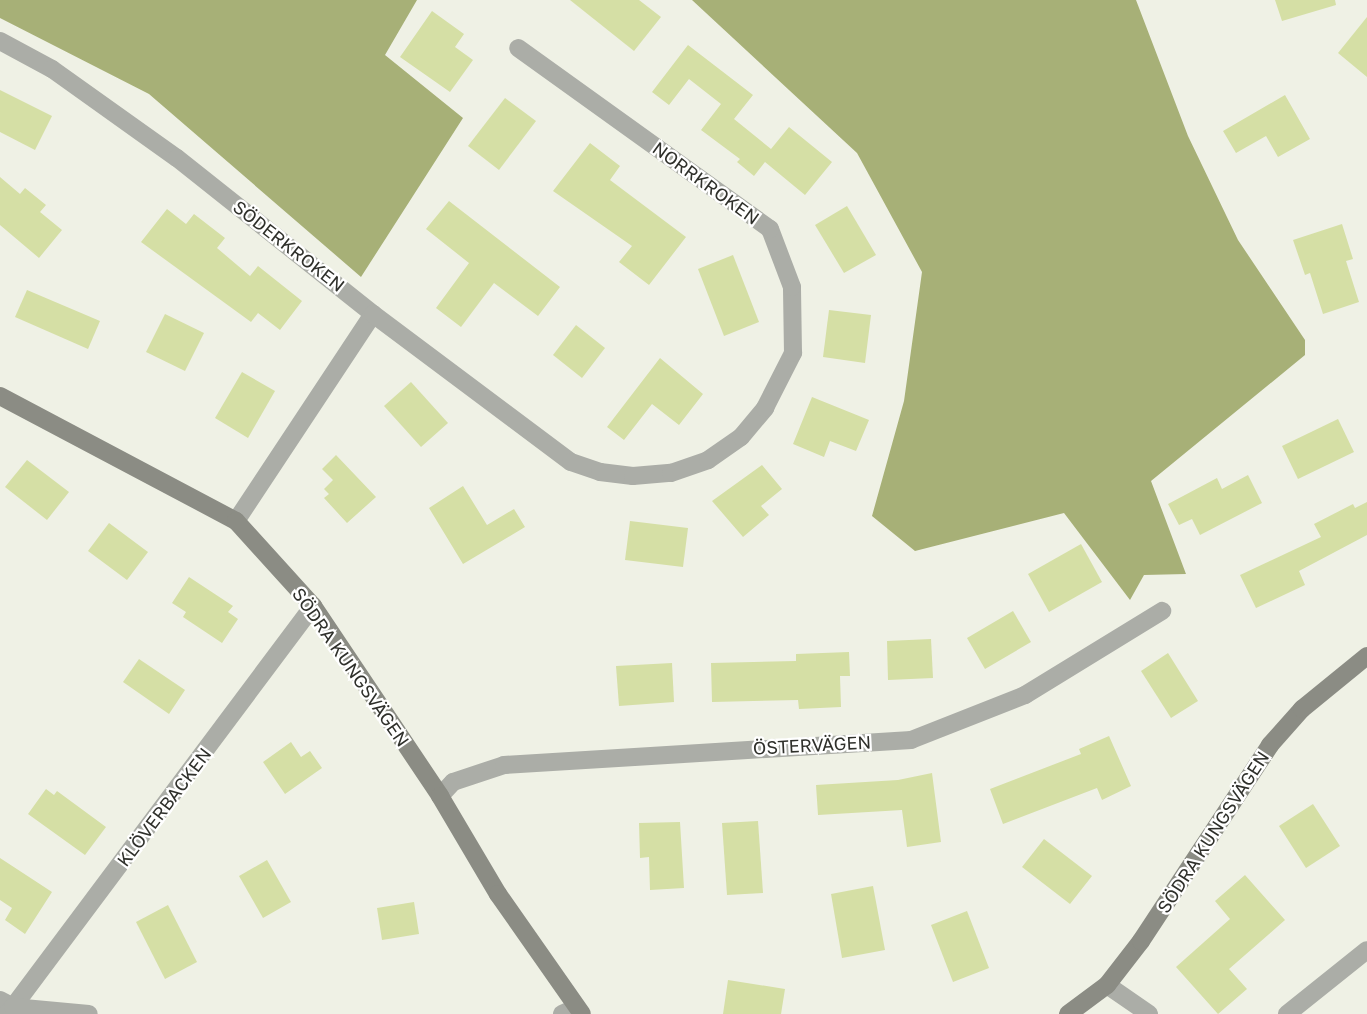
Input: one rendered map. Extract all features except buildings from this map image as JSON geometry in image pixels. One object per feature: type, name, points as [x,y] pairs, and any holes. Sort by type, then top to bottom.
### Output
[{"type":"street","name":"SÖDERKROKEN","points":[[0,41],[52,69],[177,158],[373,314]]},
{"type":"street","name":"NORRKROKEN","points":[[373,314],[571,462],[600,472],[633,476],[671,473],[708,460],[741,438],[765,408],[794,353],[792,287],[770,229],[518,48]]},
{"type":"street","points":[[237,521],[373,314]]},
{"type":"street","name":"SÖDRA KUNGSVÄGEN","points":[[0,396],[237,521],[313,606],[440,796],[498,894],[576,1013]]},
{"type":"street","name":"KLÖVERBACKEN","points":[[6,1007],[313,606]]},
{"type":"street","name":"ÖSTERVÄGEN","points":[[440,796],[453,782],[504,765],[911,740],[1025,694],[1162,612]]},
{"type":"street","name":"SÖDRA KUNGSVÄGEN","points":[[1068,1014],[1107,985],[1142,941],[1270,745],[1307,705],[1367,656]]},
{"type":"street","points":[[1287,1014],[1367,950]]},
{"type":"street","points":[[1107,985],[1149,1014]]},
{"type":"street","points":[[6,1007],[89,1014]]},
{"type":"green space","points":[[0,0],[417,0],[385,55],[463,118],[361,277],[149,94],[0,18]]},
{"type":"green space","points":[[692,0],[1136,0],[1188,136],[1238,240],[1305,340],[1305,355],[1151,481],[1186,574],[1144,575],[1130,600],[1064,513],[915,551],[872,516],[904,401],[922,272],[857,153]]}]
